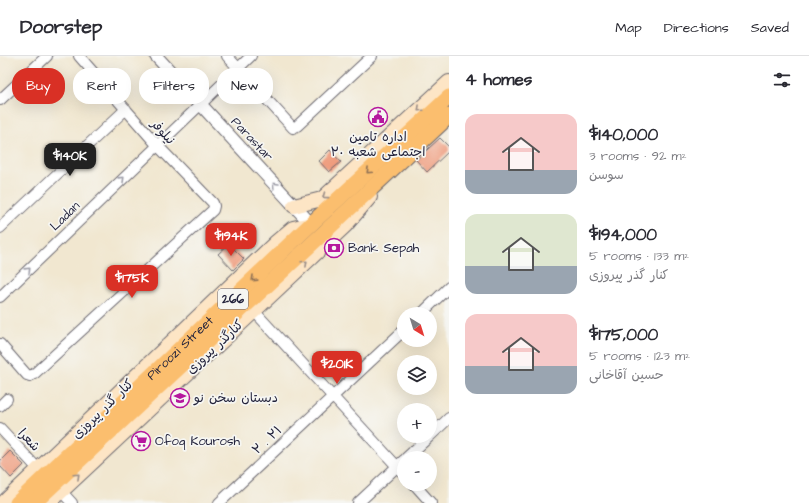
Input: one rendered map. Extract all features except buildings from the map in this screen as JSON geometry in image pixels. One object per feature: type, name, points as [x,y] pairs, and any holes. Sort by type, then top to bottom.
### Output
[{"type":"main road","points":[[294,206],[322,199],[449,82]]},
{"type":"main road","name":"Piroozi Street","points":[[34,503],[203,345],[449,96]]},
{"type":"main road","name":"Piroozi Street","points":[[17,503],[46,470],[316,229],[374,186],[449,116]]},
{"type":"main road","points":[[404,158],[424,146],[449,124]]},
{"type":"main road","name":"کنارگذر پیروزی","points":[[49,503],[345,226],[369,198],[374,186]]},
{"type":"main road","points":[[181,379],[203,345]]},
{"type":"main road","points":[[4,503],[46,470]]},
{"type":"street","points":[[0,100],[47,56]]},
{"type":"street","name":"نیلوفر","points":[[0,344],[27,374],[30,376],[34,374],[213,210],[213,203],[157,145],[79,56]]},
{"type":"street","name":"Parastar","points":[[156,56],[167,68]]},
{"type":"street","points":[[227,56],[238,68]]},
{"type":"street","name":"Ladan","points":[[238,68],[251,56]]},
{"type":"street","points":[[271,104],[293,128],[297,126],[372,56]]},
{"type":"street","name":"Ladan","points":[[209,95],[217,88]]},
{"type":"street","name":"Parastar","points":[[200,104],[316,229]]},
{"type":"street","name":"Ladan","points":[[0,297],[200,104]]},
{"type":"street","points":[[0,228],[126,109]]},
{"type":"street","points":[[428,307],[449,287]]},
{"type":"street","points":[[254,311],[333,397],[397,462]]},
{"type":"street","name":"۲ . ۲۱","points":[[220,503],[397,337]]},
{"type":"street","points":[[437,429],[449,418]]},
{"type":"street","name":"شعرا","points":[[0,428],[46,470]]},
{"type":"street","points":[[414,451],[422,443]]},
{"type":"street","points":[[358,503],[397,471]]},
{"type":"street","points":[[61,491],[72,503]]},
{"type":"street","points":[[420,491],[431,503]]},
{"type":"place","name":"اداره تامین اجتماعی شعبه ۲۰","points":[[378,117]]},
{"type":"place","name":"Bank Sepah","points":[[334,248]]},
{"type":"place","name":"دبستان سخن نو","points":[[180,398]]},
{"type":"place","name":"Ofoq Kourosh","points":[[141,441]]}]
